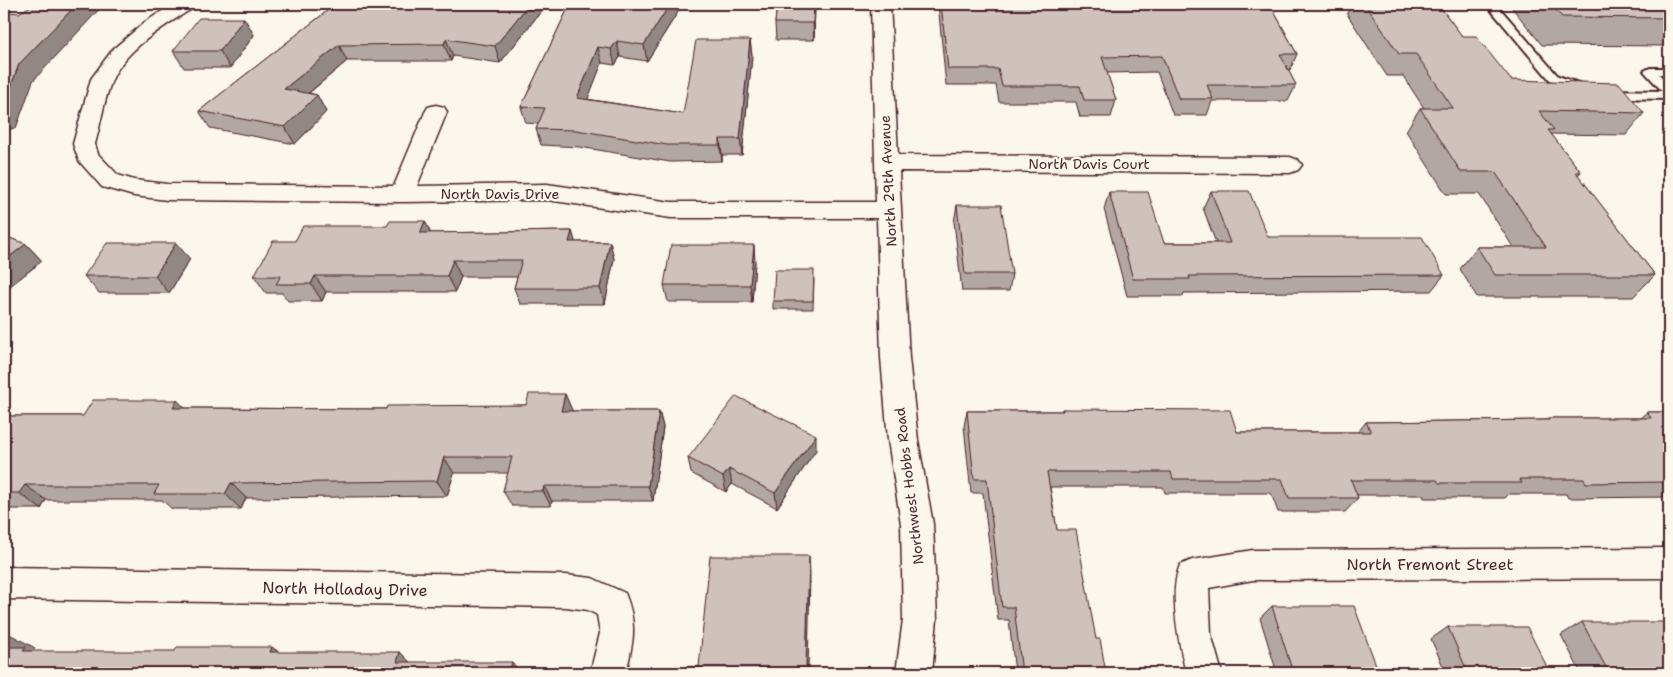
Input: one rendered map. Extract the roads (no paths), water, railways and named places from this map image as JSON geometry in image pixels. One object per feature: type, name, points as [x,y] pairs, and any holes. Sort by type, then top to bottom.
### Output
[{"type":"street","name":"North Davis Drive","points":[[186,4],[152,26],[120,53],[102,79],[84,144],[87,156],[110,181],[134,188],[167,192],[402,194],[547,192],[569,194],[648,209],[890,210]]},
{"type":"street","name":"North 29th Avenue","points":[[880,4],[895,358]]},
{"type":"street","points":[[402,194],[436,112]]},
{"type":"street","name":"North Davis Court","points":[[888,163],[1290,165]]},
{"type":"street","name":"Northwest Hobbs Road","points":[[895,358],[903,440],[917,524],[920,619],[914,673]]},
{"type":"street","name":"North Fremont Street","points":[[1204,673],[1194,634],[1192,576],[1253,565],[1669,563]]},
{"type":"street","name":"North Holladay Drive","points":[[4,583],[566,591],[592,594],[613,605],[617,633],[608,673]]},
{"type":"lane","points":[[1490,4],[1554,78],[1602,94],[1669,93]]},
{"type":"lane","points":[[1669,71],[1650,71],[1669,93]]}]
